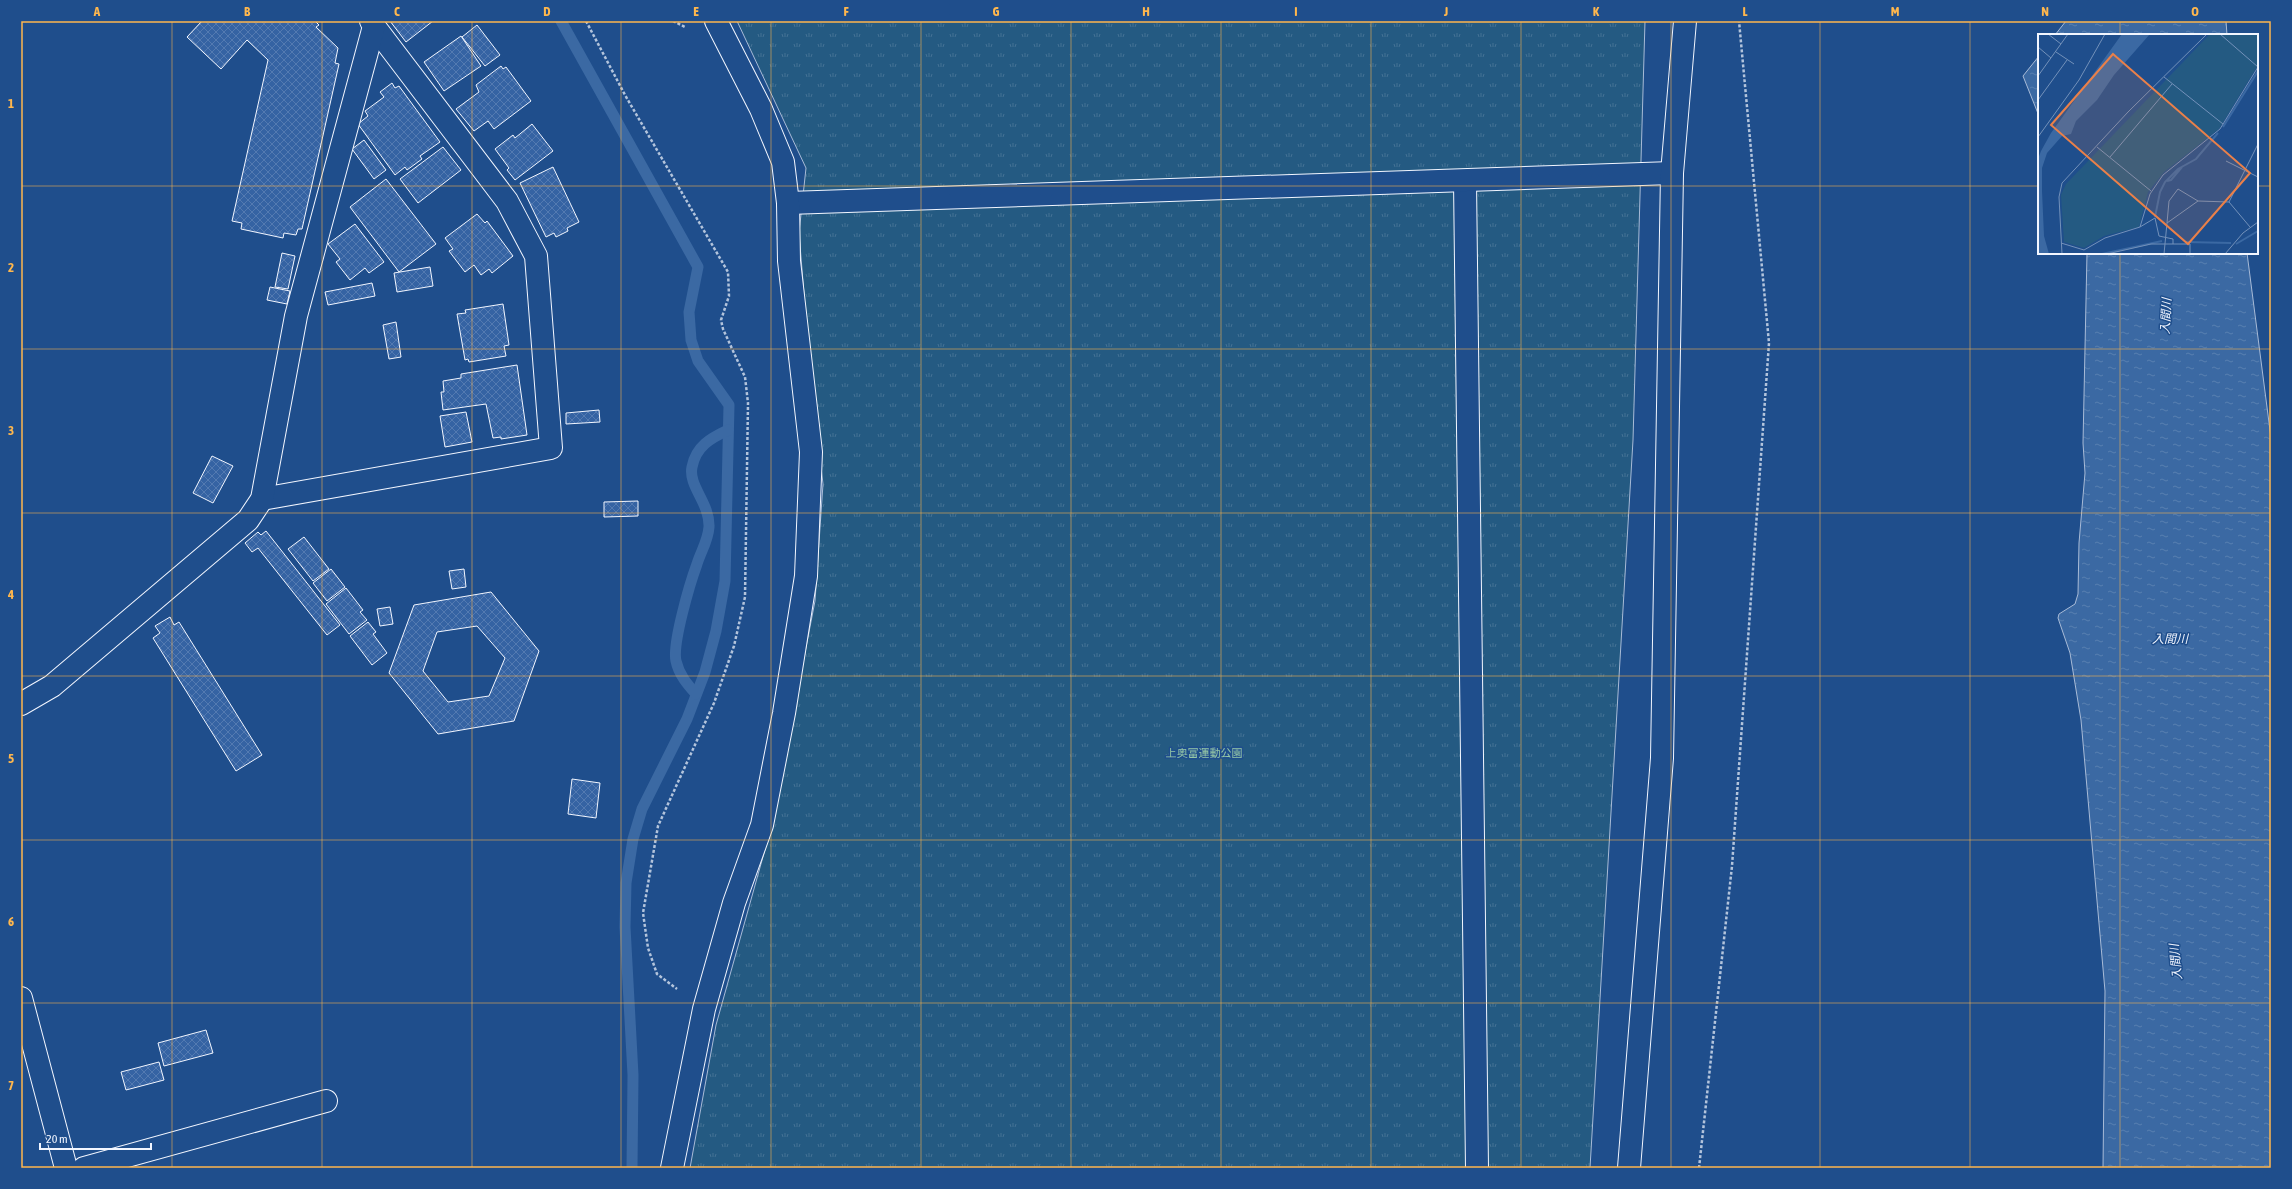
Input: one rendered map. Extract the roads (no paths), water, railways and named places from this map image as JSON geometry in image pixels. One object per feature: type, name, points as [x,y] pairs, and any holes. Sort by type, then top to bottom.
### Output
[{"type":"street","points":[[672,1168],[704,1009],[734,903],[762,825],[784,712],[806,576],[811,452],[789,261],[788,203],[783,162],[761,109],[716,21]]},
{"type":"street","points":[[1629,1168],[1662,758],[1672,173],[1685,21]]},
{"type":"street","points":[[21,704],[52,686],[248,520],[262,499],[296,316],[372,23]]},
{"type":"street","points":[[262,499],[551,448],[536,256],[507,201],[372,23]]},
{"type":"street","points":[[788,203],[1672,173]]},
{"type":"street","points":[[1465,181],[1477,1168]]},
{"type":"street","points":[[21,998],[66,1168]]},
{"type":"street","points":[[84,1168],[326,1101]]},
{"type":"water","points":[[2066,21],[2226,21],[2227,34],[2056,34]]},
{"type":"water","points":[[2038,57],[2038,114],[2023,76]]},
{"type":"water","name":"入間川","points":[[2087,254],[2247,254],[2271,438],[2271,1168],[2103,1168],[2105,991],[2081,720],[2070,653],[2058,618],[2059,614],[2075,604],[2078,594],[2079,543],[2085,473],[2083,443]]},
{"type":"waterway","points":[[561,21],[698,267],[689,312],[691,340],[698,361],[729,405],[725,581],[716,631],[705,672],[687,719],[642,809],[633,839],[626,883],[625,927],[633,1075],[632,1168]]},
{"type":"waterway","points":[[696,694],[679,671],[675,653],[686,599],[706,541],[709,527],[706,510],[693,481],[692,467],[697,453],[701,448],[710,440],[728,430]]},
{"type":"park label","name":"上奥富運動公園","points":[[1204,753]]}]
